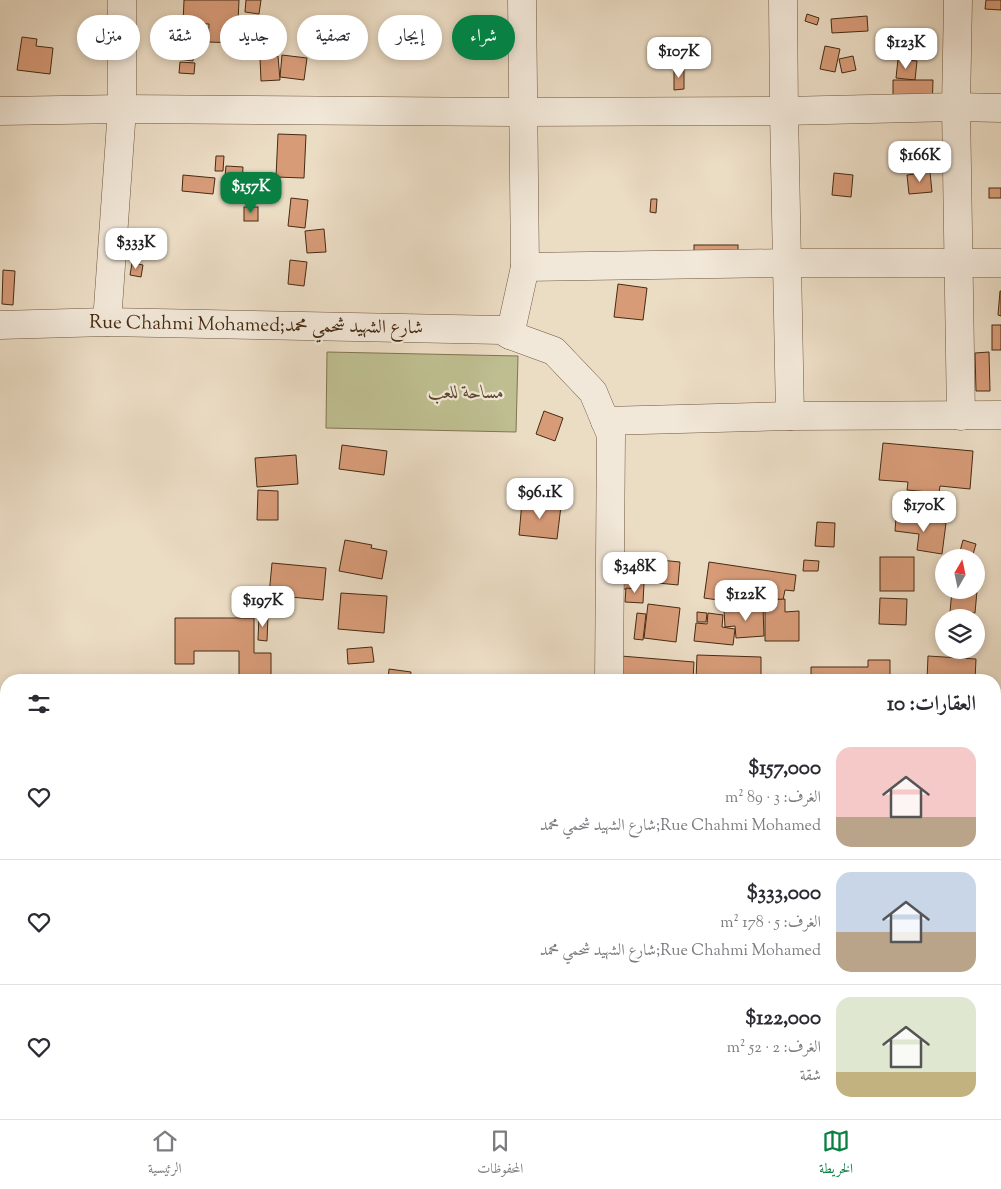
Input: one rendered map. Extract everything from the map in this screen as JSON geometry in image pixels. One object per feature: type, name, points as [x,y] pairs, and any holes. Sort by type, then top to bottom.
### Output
[{"type":"street","points":[[107,322],[122,109],[122,0]]},
{"type":"street","points":[[510,335],[525,267],[522,0]]},
{"type":"street","points":[[783,0],[790,416]]},
{"type":"street","points":[[958,0],[956,107],[961,416]]},
{"type":"street","points":[[0,111],[122,109],[522,112],[1001,108]]},
{"type":"street","points":[[525,267],[786,263],[1001,263]]},
{"type":"street","name":"Rue Chahmi Mohamed;شارع الشهيد شحمي محمد","points":[[0,325],[107,322],[501,330],[554,351],[593,392],[611,436],[609,674]]},
{"type":"street","points":[[605,421],[790,416],[1001,415]]},
{"type":"green space","name":"مساحة للعب","points":[[327,352],[518,356],[516,432],[326,428]]},
{"type":"building","points":[[184,0],[239,0],[238,15],[220,15],[220,42],[210,42],[210,15],[183,15]]},
{"type":"building","points":[[246,0],[261,0],[259,14],[245,12]]},
{"type":"building","points":[[986,0],[1001,0],[1001,10],[985,9]]},
{"type":"building","points":[[807,14],[819,18],[817,25],[805,21]]},
{"type":"building","points":[[867,16],[868,31],[832,33],[831,19]]},
{"type":"building","points":[[22,37],[37,39],[36,46],[53,48],[50,74],[17,70]]},
{"type":"building","points":[[920,40],[931,41],[930,55],[919,55]]},
{"type":"building","points":[[825,46],[840,49],[835,72],[820,69]]},
{"type":"building","points":[[287,56],[297,57],[297,60],[307,60],[304,80],[280,77],[282,60],[287,60]]},
{"type":"building","points":[[853,56],[856,70],[842,73],[839,59]]},
{"type":"building","points":[[898,59],[917,61],[915,80],[896,78]]},
{"type":"building","points":[[260,60],[278,60],[280,80],[261,81]]},
{"type":"building","points":[[180,62],[195,63],[194,74],[179,73]]},
{"type":"building","points":[[674,69],[684,69],[684,89],[674,90]]},
{"type":"building","points":[[893,80],[933,80],[932,111],[893,111]]},
{"type":"building","points":[[278,134],[306,135],[304,178],[276,177]]},
{"type":"building","points":[[216,156],[224,156],[223,171],[215,171]]},
{"type":"building","points":[[226,166],[243,167],[242,187],[224,186]]},
{"type":"building","points":[[930,172],[932,192],[909,194],[907,175]]},
{"type":"building","points":[[834,173],[853,175],[851,197],[832,195]]},
{"type":"building","points":[[183,175],[215,178],[213,194],[182,191]]},
{"type":"building","points":[[989,188],[1001,188],[1001,198],[989,198]]},
{"type":"building","points":[[291,198],[308,200],[305,228],[288,226]]},
{"type":"building","points":[[651,199],[657,199],[656,213],[650,212]]},
{"type":"building","points":[[244,207],[258,207],[258,221],[244,221]]},
{"type":"building","points":[[324,229],[326,252],[307,253],[305,231]]},
{"type":"building","points":[[694,245],[738,245],[738,260],[694,260]]},
{"type":"building","points":[[290,260],[307,262],[304,286],[288,284]]},
{"type":"building","points":[[132,263],[143,265],[141,277],[130,275]]},
{"type":"building","points":[[3,270],[15,271],[13,305],[2,304]]},
{"type":"building","points":[[618,284],[647,288],[643,320],[614,317]]},
{"type":"building","points":[[1001,291],[1001,316],[998,315]]},
{"type":"building","points":[[992,325],[1001,325],[1001,350],[992,350]]},
{"type":"building","points":[[989,352],[990,391],[976,391],[975,353]]},
{"type":"building","points":[[544,411],[563,418],[555,441],[536,434]]},
{"type":"building","points":[[883,443],[973,451],[970,489],[940,486],[939,493],[907,490],[908,482],[879,480]]},
{"type":"building","points":[[342,445],[387,451],[384,475],[339,469]]},
{"type":"building","points":[[296,455],[298,484],[257,487],[255,458]]},
{"type":"building","points":[[258,490],[278,491],[278,520],[257,520]]},
{"type":"building","points":[[522,502],[561,506],[557,539],[519,535]]},
{"type":"building","points":[[896,517],[946,523],[943,549],[935,549],[935,553],[917,550],[919,534],[895,531]]},
{"type":"building","points":[[817,522],[835,523],[834,547],[815,546]]},
{"type":"building","points":[[345,540],[372,545],[371,548],[387,551],[382,579],[339,571]]},
{"type":"building","points":[[963,540],[976,544],[975,549],[961,549]]},
{"type":"building","points":[[880,557],[914,557],[914,591],[880,591]]},
{"type":"building","points":[[650,559],[680,562],[678,585],[648,582]]},
{"type":"building","points":[[804,560],[819,561],[818,571],[803,571]]},
{"type":"building","points":[[709,562],[796,575],[794,591],[785,590],[783,600],[748,592],[746,604],[704,598]]},
{"type":"building","points":[[272,563],[326,568],[323,600],[269,595]]},
{"type":"building","points":[[614,567],[646,571],[645,581],[632,579],[631,590],[612,587]]},
{"type":"building","points":[[637,582],[644,583],[643,603],[625,602],[626,588],[636,589]]},
{"type":"building","points":[[341,593],[387,596],[384,633],[338,629]]},
{"type":"building","points":[[880,598],[907,599],[906,625],[879,624]]},
{"type":"building","points":[[785,599],[785,612],[799,611],[799,641],[765,641],[765,600]]},
{"type":"building","points":[[951,599],[976,599],[975,609],[950,609]]},
{"type":"building","points":[[648,604],[680,608],[676,642],[644,638]]},
{"type":"building","points":[[763,608],[764,636],[736,638],[735,626],[725,627],[724,610]]},
{"type":"building","points":[[697,612],[707,613],[706,622],[697,622]]},
{"type":"building","points":[[637,613],[646,614],[643,640],[634,639]]},
{"type":"building","points":[[708,613],[723,615],[722,627],[735,629],[733,645],[694,641],[696,623],[707,624]]},
{"type":"building","points":[[259,615],[268,615],[267,641],[258,640]]},
{"type":"building","points":[[175,618],[254,618],[254,653],[271,653],[271,674],[239,674],[239,651],[194,651],[194,664],[175,664]]},
{"type":"building","points":[[372,647],[374,662],[348,664],[347,649]]},
{"type":"building","points":[[697,655],[761,657],[761,674],[696,674]]},
{"type":"building","points":[[621,656],[694,662],[693,674],[620,674]]},
{"type":"building","points":[[928,656],[935,656],[935,659],[976,659],[975,674],[927,674]]},
{"type":"building","points":[[868,660],[890,660],[890,674],[811,674],[811,667],[868,667]]},
{"type":"building","points":[[389,669],[411,672],[411,674],[389,674]]}]
